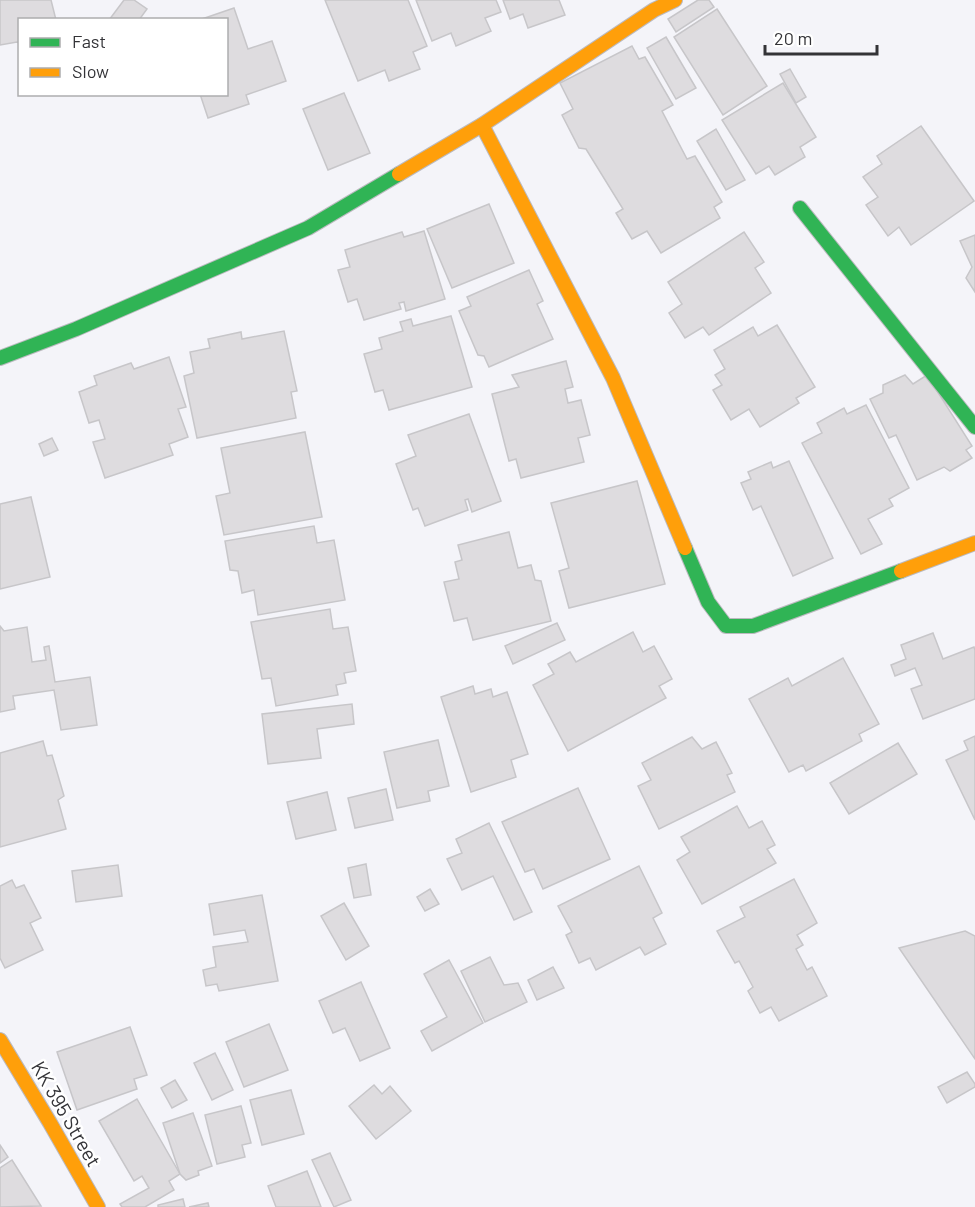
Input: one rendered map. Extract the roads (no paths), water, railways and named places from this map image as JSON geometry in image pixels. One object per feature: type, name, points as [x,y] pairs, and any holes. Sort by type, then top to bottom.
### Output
[{"type":"street","points":[[0,358],[76,329],[308,228],[482,125],[654,10],[675,0]]},
{"type":"street","points":[[482,125],[613,378],[708,602],[726,626],[753,626],[975,543]]},
{"type":"street","points":[[800,208],[975,427]]},
{"type":"street","name":"KK 395 Street","points":[[0,1040],[98,1207]]}]
